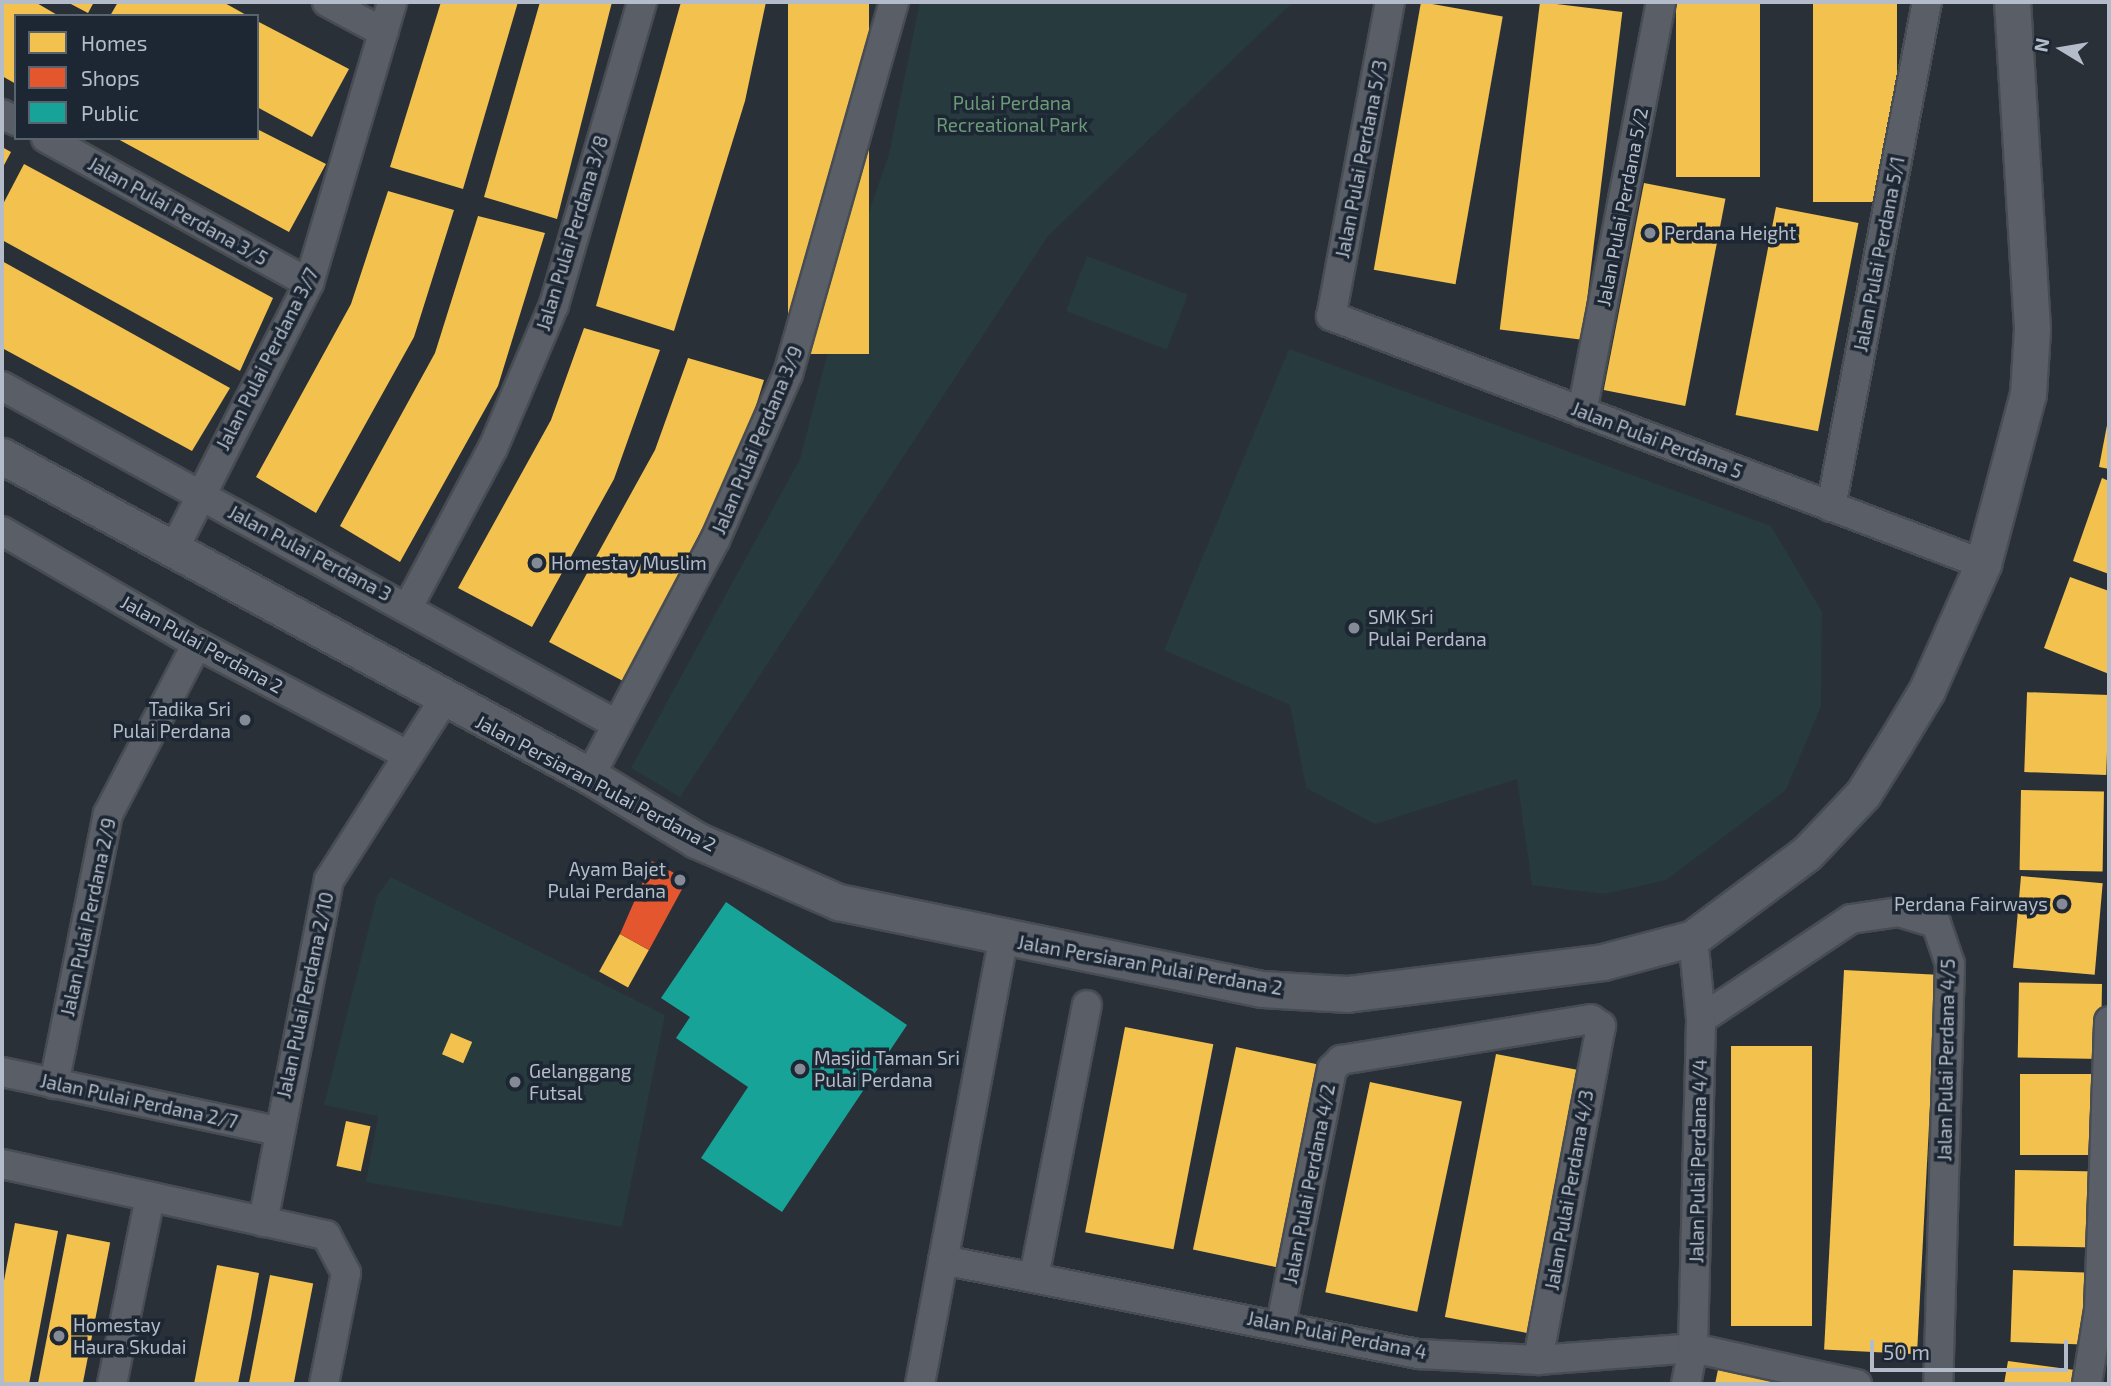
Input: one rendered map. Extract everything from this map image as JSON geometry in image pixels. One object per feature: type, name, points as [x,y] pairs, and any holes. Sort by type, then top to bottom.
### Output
[{"type":"street","points":[[327,2],[383,32]]},
{"type":"street","name":"Jalan Pulai Perdana 3/7","points":[[174,549],[198,492],[309,283],[392,2]]},
{"type":"street","name":"Jalan Pulai Perdana 3/8","points":[[408,607],[493,448],[554,304],[642,2]]},
{"type":"street","name":"Jalan Pulai Perdana 3/9","points":[[590,776],[715,540],[788,374],[894,2]]},
{"type":"street","name":"Jalan Pulai Perdana 5/3","points":[[1331,316],[1390,2]]},
{"type":"street","name":"Jalan Pulai Perdana 5/2","points":[[1582,412],[1661,2]]},
{"type":"street","name":"Jalan Pulai Perdana 5/1","points":[[1831,507],[1927,2]]},
{"type":"street","name":"Jalan Persiaran Pulai Perdana 2","points":[[2,456],[174,549],[443,701],[590,776],[696,840],[838,902],[1262,989],[1347,994],[1603,962],[1693,938],[1807,853],[1863,794],[1927,690],[1983,564],[2028,394],[2032,328],[2012,2]]},
{"type":"street","name":"Jalan Pulai Perdana 3/5","points":[[50,140],[309,283]]},
{"type":"street","name":"Jalan Pulai Perdana 5","points":[[1331,316],[1983,564]]},
{"type":"street","name":"Jalan Pulai Perdana 3","points":[[2,386],[408,607],[512,671],[616,724]]},
{"type":"street","name":"Jalan Pulai Perdana 2","points":[[3,535],[197,644],[404,753]]},
{"type":"street","name":"Jalan Pulai Perdana 2/9","points":[[54,1084],[108,814],[197,644]]},
{"type":"street","name":"Jalan Pulai Perdana 2/10","points":[[263,1222],[277,1131],[329,880],[404,753],[443,701]]},
{"type":"street","name":"Jalan Pulai Perdana 4/5","points":[[1701,1019],[1851,919],[1899,912],[1936,923],[1950,964],[1938,1384]]},
{"type":"street","points":[[920,1384],[1004,937]]},
{"type":"street","name":"Jalan Pulai Perdana 4/4","points":[[1686,1384],[1693,1348],[1701,1019],[1693,938]]},
{"type":"street","points":[[1034,1277],[1087,1005]]},
{"type":"street","name":"Jalan Pulai Perdana 4/2","points":[[1281,1324],[1332,1069],[1355,1053],[1395,1053],[1598,1020]]},
{"type":"street","name":"Jalan Pulai Perdana 4/3","points":[[1538,1360],[1598,1020]]},
{"type":"street","points":[[2087,1384],[2099,1310],[2109,1021]]},
{"type":"street","name":"Jalan Pulai Perdana 2/7","points":[[2,1072],[277,1131]]},
{"type":"street","points":[[2,1164],[326,1235],[346,1273],[324,1384]]},
{"type":"street","points":[[112,1384],[150,1197]]},
{"type":"street","name":"Jalan Pulai Perdana 4","points":[[943,1260],[1281,1324],[1419,1354],[1538,1360],[1693,1348],[1857,1384]]},
{"type":"green space","name":"Pulai Perdana Recreational Park","points":[[920,2],[1293,2],[1048,236],[680,797],[631,768],[800,459],[848,274],[889,154]]},
{"type":"green space","points":[[1087,256],[1188,295],[1167,350],[1066,311]]},
{"type":"green space","points":[[1289,349],[1771,526],[1822,612],[1821,706],[1786,790],[1666,880],[1605,894],[1532,885],[1517,779],[1375,824],[1306,788],[1290,705],[1164,650]]},
{"type":"green space","points":[[391,877],[665,1015],[622,1227],[366,1182],[378,1116],[324,1105],[377,896]]},
{"type":"building: Homes","points":[[2,2],[35,2],[56,14],[14,14],[14,83],[2,76]]},
{"type":"building: Homes","points":[[67,2],[94,2],[88,13]]},
{"type":"building: Homes","points":[[118,2],[223,2],[244,14],[111,14]]},
{"type":"building: Homes","points":[[441,2],[518,2],[463,189],[390,167]]},
{"type":"building: Homes","points":[[540,2],[612,2],[557,219],[484,197]]},
{"type":"building: Homes","points":[[681,2],[766,2],[745,101],[674,331],[596,306]]},
{"type":"building: Homes","points":[[788,2],[869,2],[869,354],[788,354]]},
{"type":"building: Homes","points":[[1421,2],[1503,16],[1456,284],[1374,270]]},
{"type":"building: Homes","points":[[1540,2],[1622,12],[1582,340],[1500,330]]},
{"type":"building: Homes","points":[[1676,2],[1760,2],[1760,177],[1676,177]]},
{"type":"building: Homes","points":[[1813,2],[1897,2],[1897,202],[1813,202]]},
{"type":"building: Homes","points":[[259,22],[349,69],[312,137],[259,108]]},
{"type":"building: Homes","points":[[259,130],[326,164],[289,232],[120,140],[259,140]]},
{"type":"building: Homes","points":[[2,147],[11,152],[2,169]]},
{"type":"building: Homes","points":[[24,164],[273,298],[240,371],[2,240],[2,206]]},
{"type":"building: Homes","points":[[1644,183],[1725,199],[1685,406],[1604,390]]},
{"type":"building: Homes","points":[[388,191],[454,210],[414,337],[316,513],[256,477],[351,304]]},
{"type":"building: Homes","points":[[1776,207],[1858,223],[1818,431],[1736,415]]},
{"type":"building: Homes","points":[[478,216],[545,233],[498,386],[400,562],[340,526],[435,353]]},
{"type":"building: Homes","points":[[2,261],[230,388],[192,451],[2,348]]},
{"type":"building: Homes","points":[[584,328],[660,350],[614,479],[532,627],[458,588],[551,420]]},
{"type":"building: Homes","points":[[688,358],[764,380],[741,454],[623,681],[549,642],[655,450]]},
{"type":"building: Homes","points":[[2109,421],[2109,469],[2099,467]]},
{"type":"building: Homes","points":[[2102,478],[2109,481],[2109,574],[2073,561]]},
{"type":"building: Homes","points":[[2070,577],[2109,591],[2109,674],[2044,648]]},
{"type":"building: Homes","points":[[2027,692],[2109,695],[2106,775],[2024,772]]},
{"type":"building: Homes","points":[[2021,790],[2104,791],[2103,871],[2020,870]]},
{"type":"building: Homes","points":[[2021,876],[2103,883],[2095,975],[2013,968]]},
{"type":"building: Homes","points":[[620,934],[649,950],[628,988],[599,972]]},
{"type":"building: Homes","points":[[1844,970],[1937,975],[1917,1354],[1824,1349]]},
{"type":"building: Homes","points":[[2019,983],[2102,984],[2101,1059],[2018,1058]]},
{"type":"building: Homes","points":[[1125,1027],[1213,1044],[1173,1249],[1085,1232]]},
{"type":"building: Homes","points":[[451,1033],[472,1042],[463,1063],[442,1054]]},
{"type":"building: Homes","points":[[1731,1046],[1812,1046],[1812,1326],[1731,1326]]},
{"type":"building: Homes","points":[[1236,1047],[1324,1066],[1281,1268],[1193,1249]]},
{"type":"building: Homes","points":[[1496,1054],[1583,1071],[1532,1334],[1445,1317]]},
{"type":"building: Homes","points":[[2020,1074],[2098,1074],[2098,1155],[2020,1155]]},
{"type":"building: Homes","points":[[1370,1082],[1462,1102],[1417,1312],[1325,1292]]},
{"type":"building: Homes","points":[[346,1121],[370,1126],[361,1171],[336,1166]]},
{"type":"building: Homes","points":[[2015,1170],[2097,1171],[2096,1247],[2014,1246]]},
{"type":"building: Homes","points":[[15,1223],[58,1231],[29,1384],[2,1384],[2,1291]]},
{"type":"building: Homes","points":[[67,1234],[110,1242],[83,1384],[38,1384]]},
{"type":"building: Homes","points":[[217,1265],[259,1273],[251,1318],[238,1384],[194,1384]]},
{"type":"building: Homes","points":[[2013,1270],[2093,1273],[2090,1345],[2010,1342]]},
{"type":"building: Homes","points":[[270,1275],[313,1283],[294,1384],[249,1384]]},
{"type":"building: Homes","points":[[1720,1360],[1805,1384],[1715,1384]]},
{"type":"building: Homes","points":[[2008,1361],[2082,1371],[2080,1384],[2004,1384]]},
{"type":"building: Shops","points":[[652,861],[687,880],[649,950],[620,934]]},
{"type":"building: Public","name":"Masjid Taman Sri Pulai Perdana","points":[[726,902],[907,1025],[782,1212],[701,1158],[748,1087],[676,1038],[690,1017],[661,998]]},
{"type":"place","name":"Perdana Height","points":[[1650,233]]},
{"type":"place","name":"Homestay Muslim","points":[[537,563]]},
{"type":"place","name":"SMK Sri Pulai Perdana","points":[[1354,628]]},
{"type":"place","name":"Tadika Sri Pulai Perdana","points":[[245,720]]},
{"type":"place","name":"Ayam Bajet Pulai Perdana","points":[[680,880]]},
{"type":"place","name":"Perdana Fairways","points":[[2062,904]]},
{"type":"place","name":"Masjid Taman Sri Pulai Perdana","points":[[800,1069]]},
{"type":"place","name":"Gelanggang Futsal","points":[[515,1082]]},
{"type":"place","name":"Homestay Haura Skudai","points":[[59,1336]]}]
